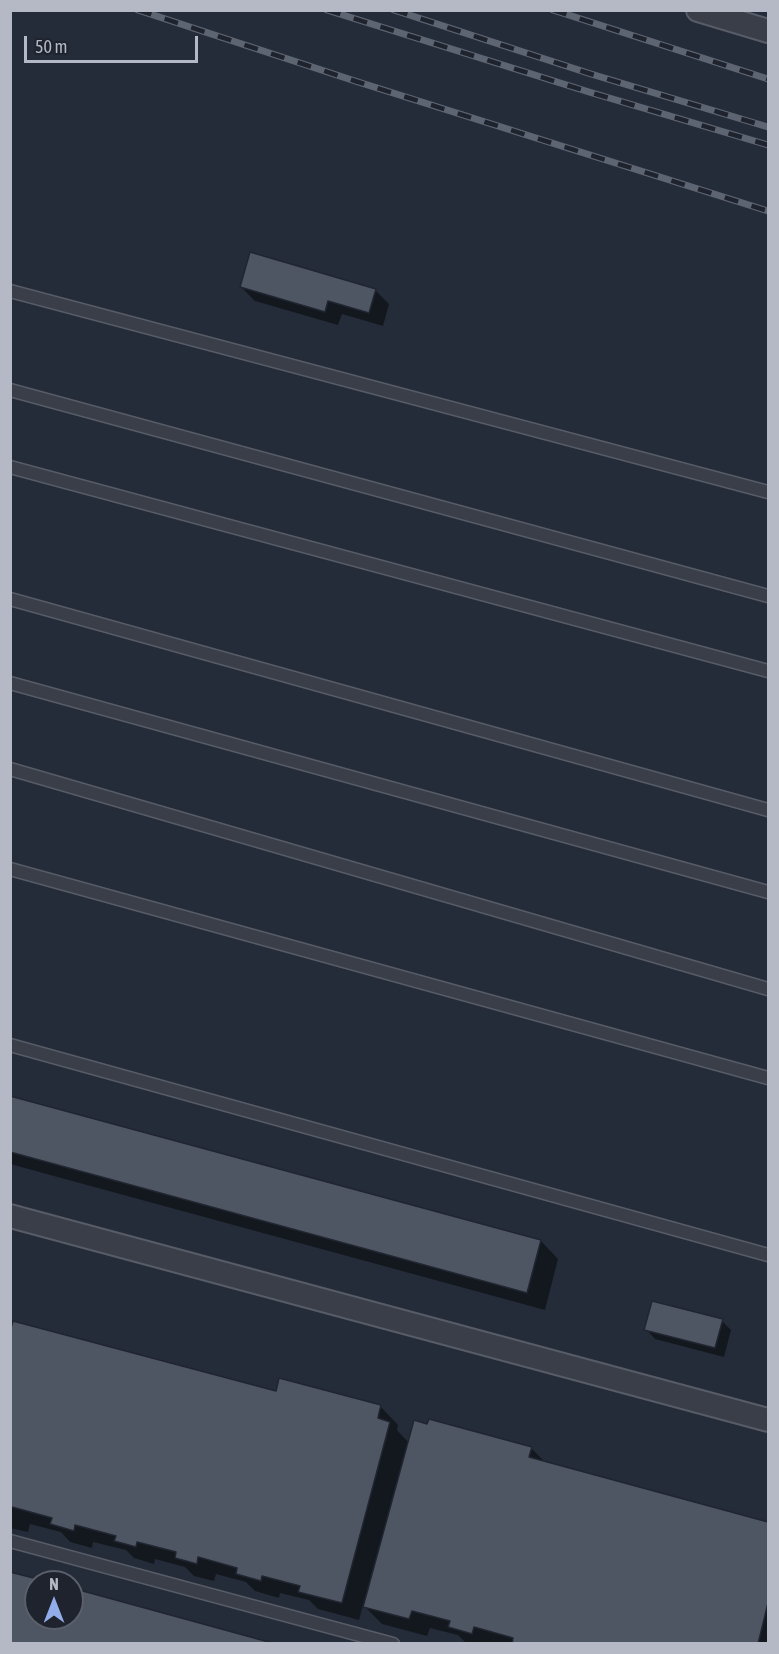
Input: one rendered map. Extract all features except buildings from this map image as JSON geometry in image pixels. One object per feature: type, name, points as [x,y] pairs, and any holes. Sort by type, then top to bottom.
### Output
[{"type":"street","points":[[698,10],[768,31]]},
{"type":"street","points":[[10,1216],[768,1420]]},
{"type":"lane","points":[[10,291],[768,492]]},
{"type":"lane","points":[[10,390],[768,596]]},
{"type":"lane","points":[[10,467],[768,671]]},
{"type":"lane","points":[[10,599],[768,810]]},
{"type":"lane","points":[[10,683],[768,892]]},
{"type":"lane","points":[[10,769],[768,989]]},
{"type":"lane","points":[[10,868],[768,1078]]},
{"type":"lane","points":[[10,1045],[768,1256]]},
{"type":"lane","points":[[10,1541],[393,1644]]},
{"type":"railway","points":[[138,10],[768,211]]},
{"type":"railway","points":[[327,10],[768,145]]},
{"type":"railway","points":[[394,10],[591,74],[768,127]]},
{"type":"railway","points":[[553,10],[768,79]]}]
